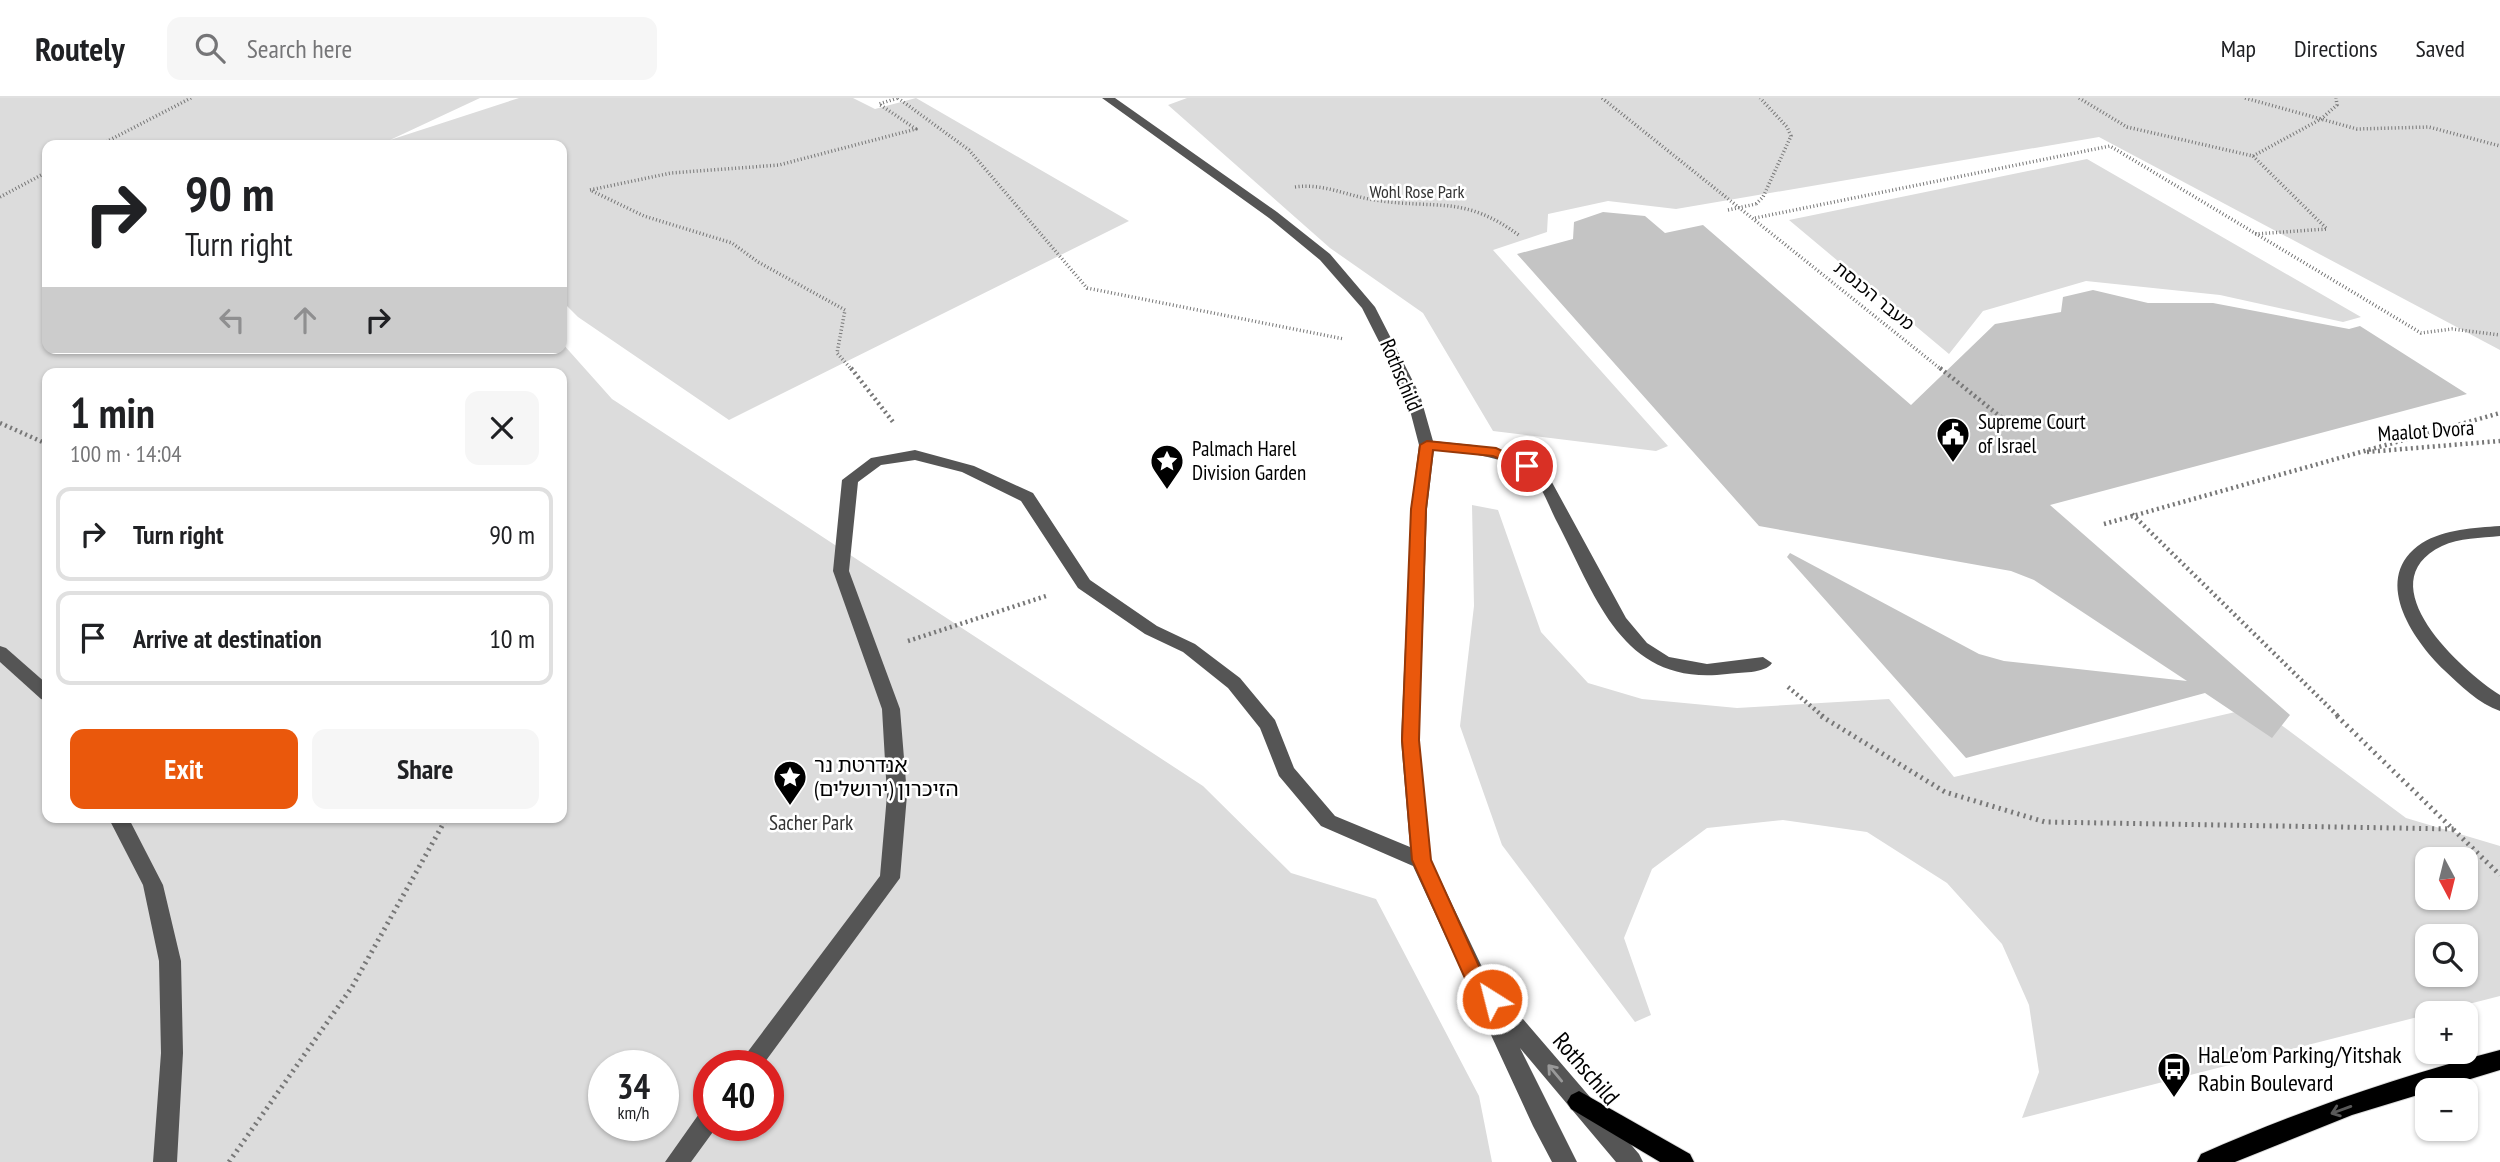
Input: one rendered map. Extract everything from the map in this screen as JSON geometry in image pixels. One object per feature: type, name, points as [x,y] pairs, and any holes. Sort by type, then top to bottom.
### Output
[{"type":"main road","points":[[2209,1162],[2249,1143],[2423,1079],[2500,1060]]},
{"type":"main road","points":[[1579,1102],[1682,1162]]},
{"type":"street","name":"Rothschild","points":[[1110,98],[1273,215],[1325,257],[1368,307],[1392,348],[1413,395],[1427,445],[1419,509],[1410,740],[1421,860],[1541,1118],[1565,1162]]},
{"type":"street","points":[[1427,445],[1496,452],[1527,466],[1542,478],[1619,622],[1641,648],[1664,662],[1707,670],[1763,663]]},
{"type":"street","points":[[760,1050],[890,878],[897,795],[891,709],[841,571],[850,480],[876,461],[915,455],[968,469],[1027,497],[1084,584],[1151,630],[1189,648],[1234,683],[1268,725],[1286,771],[1328,821],[1421,860]]},
{"type":"street","points":[[2500,531],[2451,537],[2419,554],[2405,581],[2412,616],[2438,655],[2500,704]]},
{"type":"street","points":[[0,652],[42,690]]},
{"type":"street","points":[[121,823],[153,885],[170,961],[172,1053],[165,1162]]},
{"type":"street","name":"Rothschild","points":[[1475,979],[1631,1162]]},
{"type":"street","points":[[677,1162],[693,1140]]},
{"type":"path","points":[[110,140],[191,98]]},
{"type":"path","points":[[915,455],[870,389],[837,353],[845,310],[758,262],[732,243],[644,216],[590,190],[671,173],[779,165],[916,129],[879,104],[898,98],[969,150],[1087,288],[1392,348]]},
{"type":"path","name":"מעבר הכנסת","points":[[1602,98],[2002,418]]},
{"type":"path","points":[[1728,210],[1756,204],[1763,197],[1791,136],[1787,127],[1760,98]]},
{"type":"path","points":[[2079,98],[2127,127],[2253,156],[2328,229],[2255,233]]},
{"type":"path","points":[[2245,98],[2357,129],[2429,127],[2500,146]]},
{"type":"path","points":[[2253,156],[2321,119],[2337,105],[2336,98]]},
{"type":"path","points":[[1755,218],[2110,146],[2421,333],[2452,329],[2500,335]]},
{"type":"path","points":[[0,197],[42,175]]},
{"type":"path","points":[[1296,187],[1314,183],[1371,200],[1437,202],[1474,209],[1497,218],[1520,236]]},
{"type":"path","points":[[2104,524],[2500,413]]},
{"type":"path","points":[[0,424],[42,442]]},
{"type":"path","name":"Maalot Dvora","points":[[2355,453],[2500,441]]},
{"type":"path","points":[[2132,514],[2500,874]]},
{"type":"path","points":[[871,653],[1084,584]]},
{"type":"path","points":[[1763,663],[1814,711],[1945,792],[2045,822],[2454,829]]},
{"type":"path","points":[[229,1162],[352,986],[444,823]]},
{"type":"green space","name":"Sacher Park","points":[[0,98],[480,98],[390,140],[42,140],[42,354],[567,354],[567,349],[612,399],[1203,786],[1291,873],[1376,899],[1479,1096],[1492,1162],[0,1162]]},
{"type":"green space","name":"Sacher Park","points":[[519,98],[853,98],[875,109],[916,98],[1129,221],[729,420],[578,317],[567,306],[567,140],[390,140]]},
{"type":"green space","name":"Wohl Rose Park","points":[[1187,98],[2500,98],[2500,350],[2099,137],[1676,209],[1608,201],[1548,214],[1547,232],[1493,250],[1668,446],[1656,451],[1493,431],[1423,313],[1330,248],[1168,105]]},
{"type":"green space","points":[[2087,159],[2361,317],[2343,322],[2220,295],[2086,281],[1983,311],[1949,354],[1789,220]]},
{"type":"green space","points":[[1472,505],[1498,510],[1541,632],[1588,683],[1642,699],[1737,708],[1889,699],[1954,777],[2257,707],[2406,818],[2500,846],[2500,996],[2478,1002],[2415,1001],[2415,1018],[2022,1118],[2039,1072],[2029,1005],[2002,944],[1947,883],[1867,832],[1783,820],[1707,828],[1652,869],[1624,938],[1651,1015],[1635,1022],[1502,845],[1460,726],[1474,606]]},
{"type":"building","name":"Supreme Court of Israel","points":[[1603,212],[1645,216],[1665,233],[1703,225],[1911,405],[1995,324],[2061,312],[2063,297],[2093,290],[2148,303],[2213,303],[2349,329],[2360,326],[2467,394],[2050,505],[2290,715],[2272,738],[2205,693],[1966,758],[1787,557],[1790,553],[1979,654],[2004,661],[2187,681],[2034,580],[2011,571],[1759,526],[1517,254],[1573,239],[1574,222]]},
{"type":"place","name":"Supreme Court of Israel","points":[[1953,464]]},
{"type":"place","name":"Palmach Harel Division Garden","points":[[1167,491]]},
{"type":"place","name":"אנדרטת נר הזיכרון (ירושלים)","points":[[790,807]]},
{"type":"place","name":"HaLe'om Parking/Yitshak Rabin Boulevard","points":[[2174,1099]]},
{"type":"route","points":[[1492,999],[1475,979],[1421,860],[1410,740],[1419,509],[1427,445],[1496,452],[1527,466]]}]
